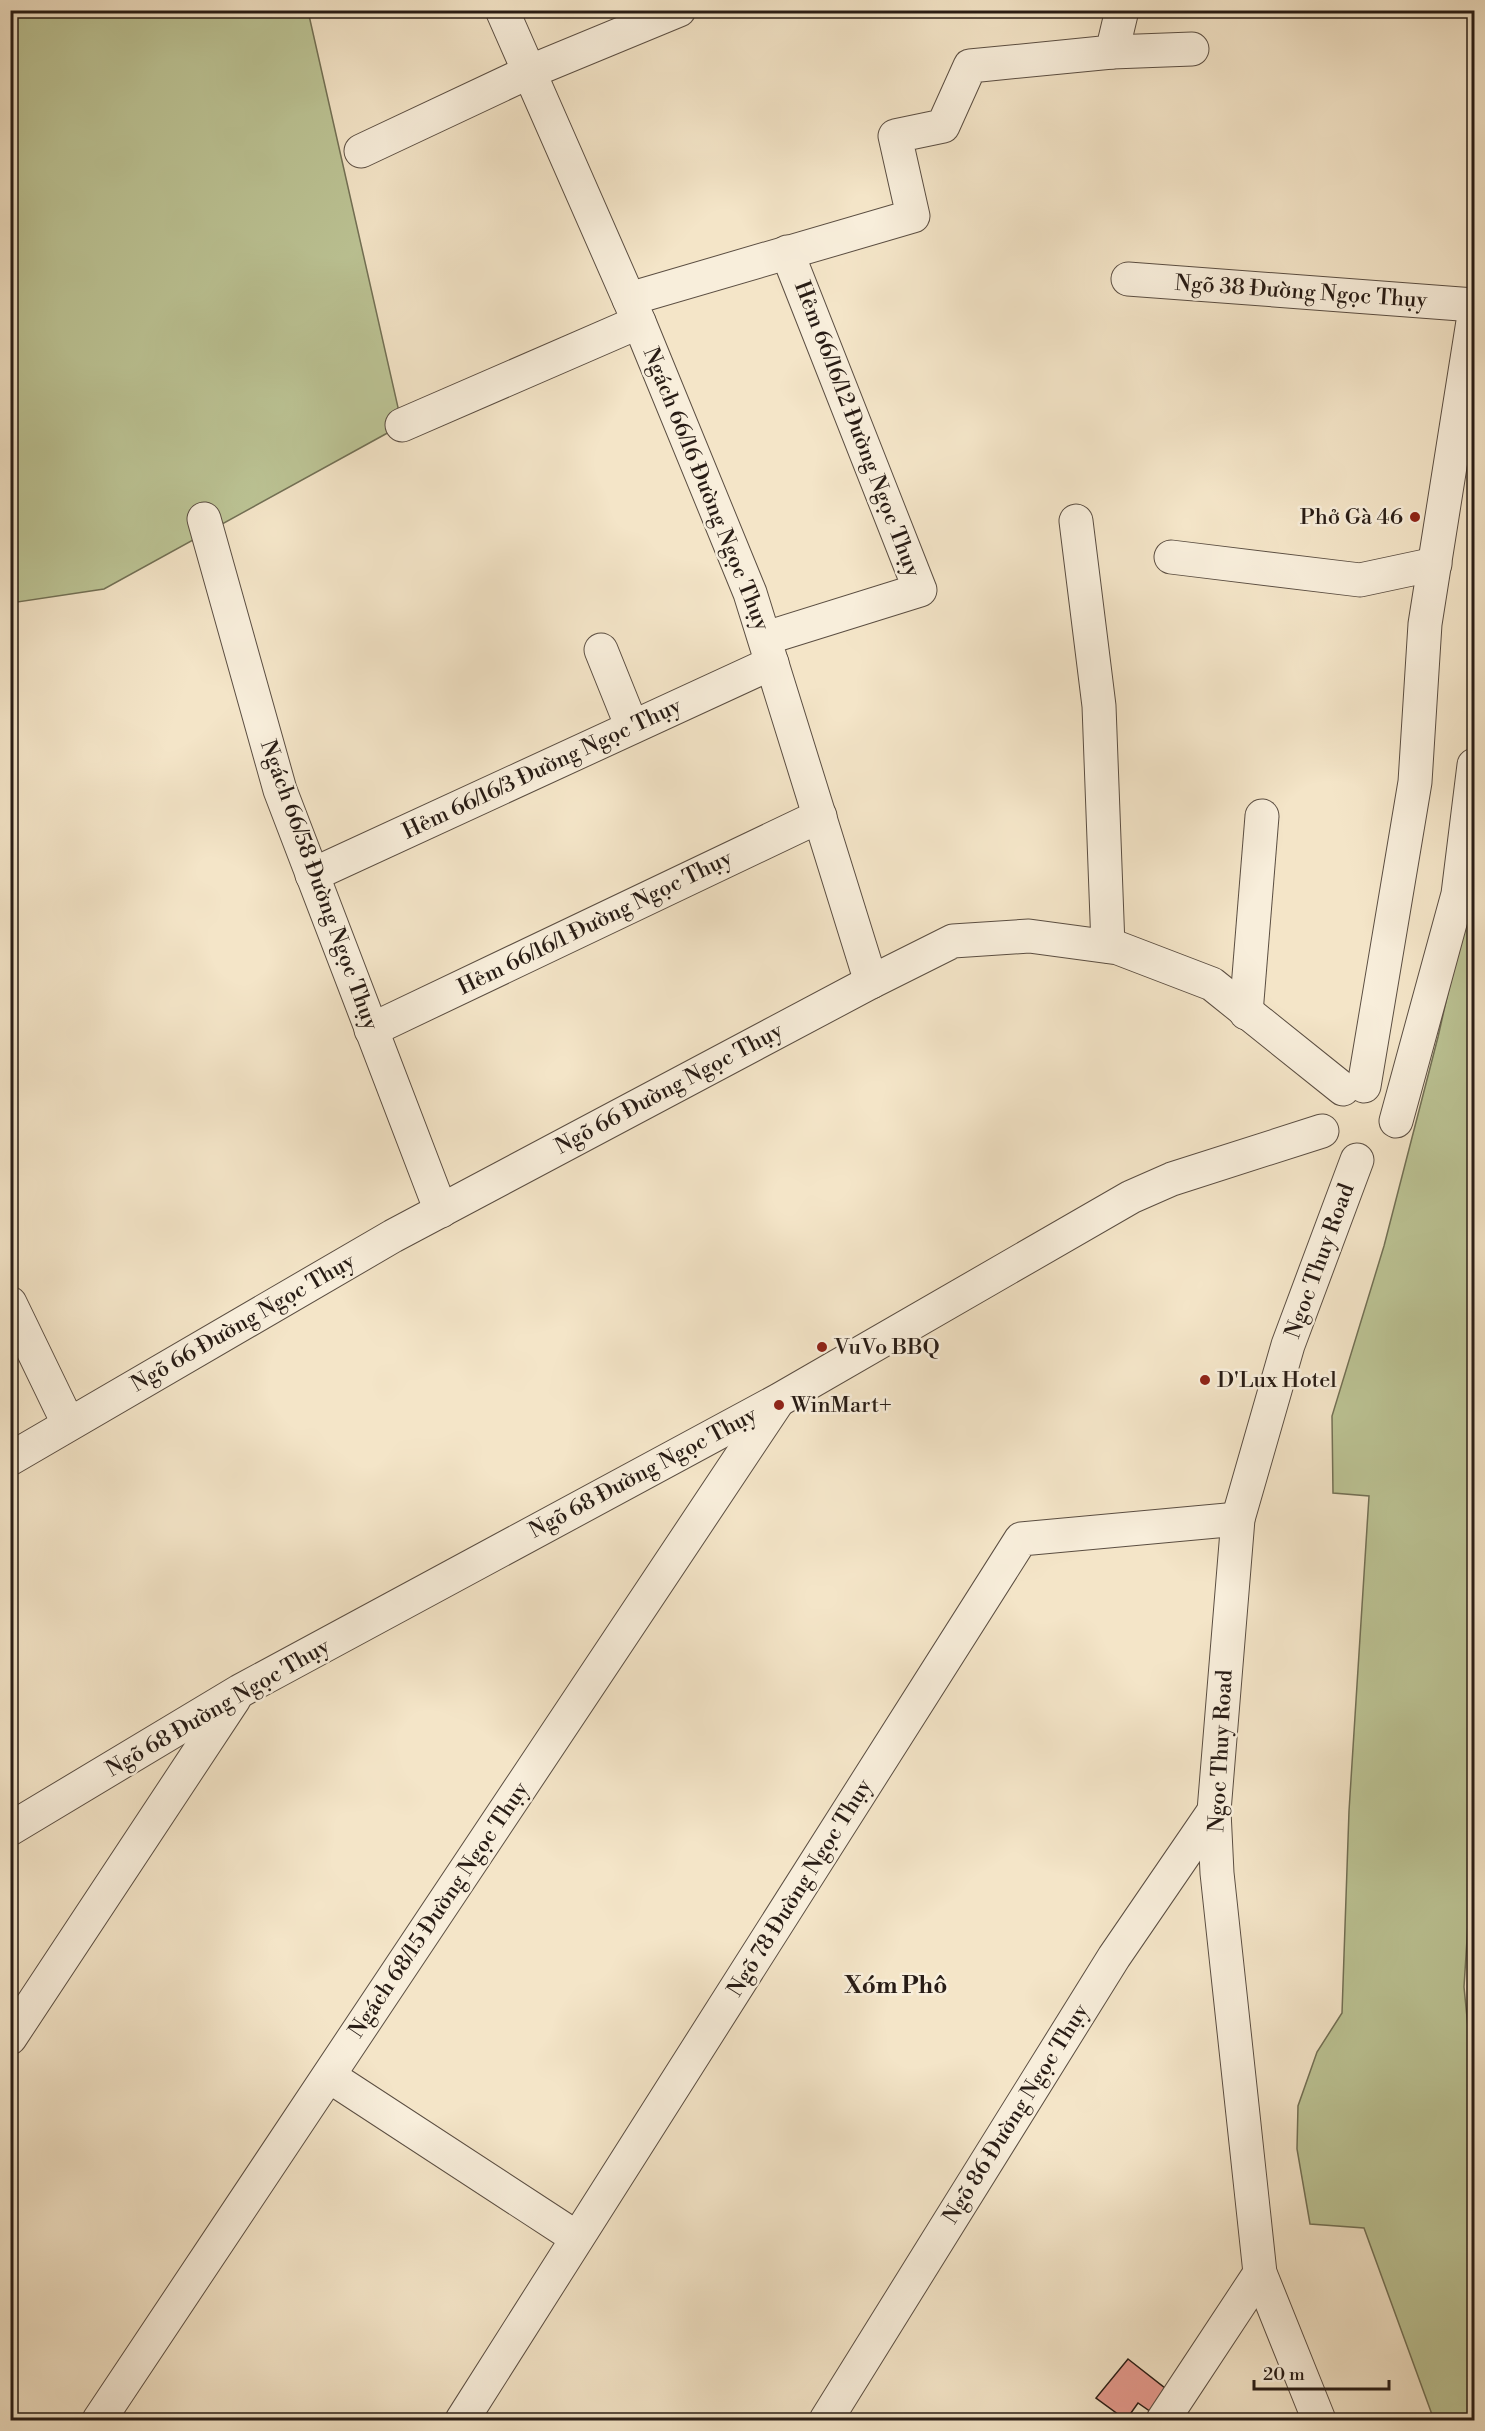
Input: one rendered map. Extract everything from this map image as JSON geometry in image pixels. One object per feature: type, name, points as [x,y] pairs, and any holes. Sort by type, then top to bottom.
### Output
[{"type":"street","name":"Ngách 66/16 Đường Ngọc Thụy","points":[[502,10],[634,311],[750,592],[871,982]]},
{"type":"street","points":[[361,151],[529,72],[679,10]]},
{"type":"street","points":[[1112,52],[1122,10]]},
{"type":"street","points":[[402,424],[634,311],[788,252],[913,216],[895,136],[943,126],[970,66],[1112,52],[1192,49]]},
{"type":"street","name":"Hẻm 66/16/12 Đường Ngọc Thụy","points":[[769,651],[920,590],[788,252]]},
{"type":"street","name":"Ngõ 38 Đường Ngọc Thụy","points":[[1128,279],[1474,305]]},
{"type":"street","points":[[1354,1087],[1415,782],[1425,624],[1474,315]]},
{"type":"street","name":"Ngách 66/58 Đường Ngọc Thụy","points":[[204,519],[280,790],[441,1211]]},
{"type":"street","points":[[1076,522],[1099,706],[1108,946]]},
{"type":"street","points":[[1171,557],[1360,580],[1435,564]]},
{"type":"street","points":[[601,650],[632,727]]},
{"type":"street","name":"Hẻm 66/16/3 Đường Ngọc Thụy","points":[[312,875],[632,727],[769,651]]},
{"type":"street","points":[[1396,1121],[1391,1105],[1379,1091],[1354,1087],[1330,1099],[1322,1114],[1322,1131],[1329,1145],[1342,1156],[1357,1160],[1377,1155],[1391,1141],[1458,894],[1474,765]]},
{"type":"street","name":"Hẻm 66/16/1 Đường Ngọc Thụy","points":[[371,1030],[820,816]]},
{"type":"street","points":[[1246,1013],[1262,816]]},
{"type":"street","name":"Ngõ 66 Đường Ngọc Thụy","points":[[10,1459],[441,1211],[871,982],[953,941],[1029,936],[1118,948],[1212,984],[1246,1013],[1354,1087]]},
{"type":"street","name":"Ngõ 68 Đường Ngọc Thụy","points":[[10,1829],[240,1691],[778,1400],[1131,1197],[1172,1179],[1322,1131]]},
{"type":"street","name":"Ngoc Thuy Road","points":[[1319,2421],[1260,2273],[1217,1873],[1214,1811],[1238,1519],[1288,1345],[1357,1160]]},
{"type":"street","points":[[10,1303],[68,1424]]},
{"type":"street","name":"Ngách 68/15 Đường Ngọc Thụy","points":[[99,2421],[778,1400]]},
{"type":"street","name":"Ngõ 78 Đường Ngọc Thụy","points":[[462,2421],[1021,1539],[1238,1519]]},
{"type":"street","points":[[10,2038],[240,1691]]},
{"type":"street","name":"Ngõ 86 Đường Ngọc Thụy","points":[[826,2421],[1114,1957],[1214,1811]]},
{"type":"street","points":[[329,2076],[578,2238]]},
{"type":"street","points":[[1163,2421],[1260,2273]]},
{"type":"green space","points":[[10,11],[308,11],[402,425],[104,589],[11,603]]},
{"type":"green space","points":[[1474,863],[1474,1829],[1464,1987],[1474,2088],[1474,2420],[1434,2420],[1364,2228],[1310,2224],[1297,2149],[1298,2106],[1317,2052],[1342,2013],[1349,1811],[1369,1496],[1333,1493],[1332,1416],[1384,1246],[1438,1037],[1464,922]]},
{"type":"building","points":[[1128,2359],[1170,2392],[1154,2414],[1138,2403],[1126,2420],[1096,2398]]},
{"type":"place","name":"Phở Gà 46","points":[[1415,517]]},
{"type":"place","name":"VuVo BBQ","points":[[822,1347]]},
{"type":"place","name":"D'Lux Hotel","points":[[1205,1380]]},
{"type":"place","name":"WinMart+","points":[[779,1405]]},
{"type":"district","name":"Xóm Phô","points":[[896,1986]]}]
